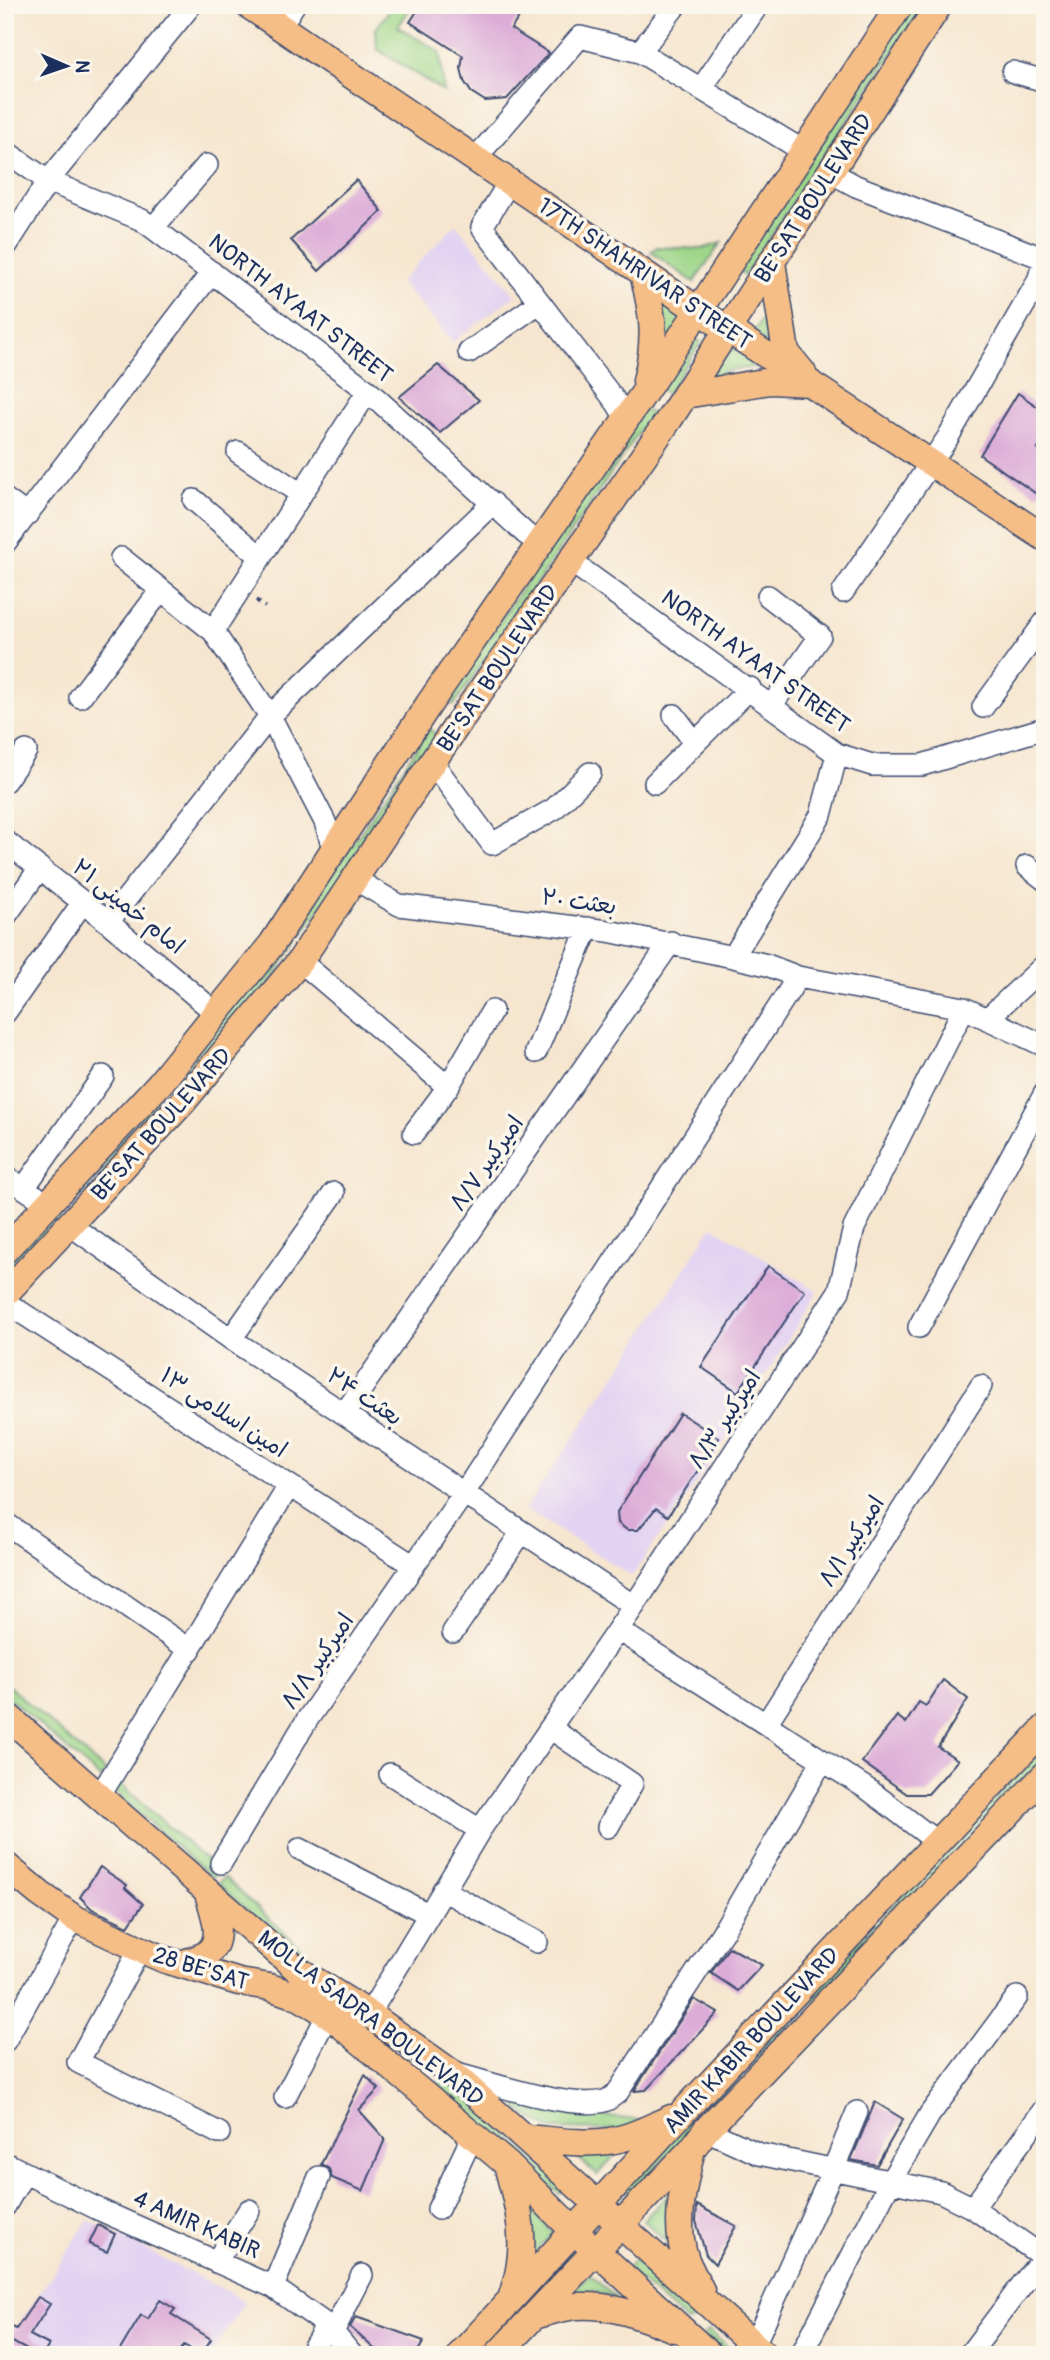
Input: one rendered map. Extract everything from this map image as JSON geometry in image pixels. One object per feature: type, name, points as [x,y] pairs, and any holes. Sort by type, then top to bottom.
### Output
[{"type":"main road","name":"17TH SHAHRIVAR STREET","points":[[248,5],[287,16],[475,159],[643,272],[702,303],[733,323],[810,383],[1045,538]]},
{"type":"main road","name":"BE'SAT BOULEVARD","points":[[5,1250],[160,1083],[272,944],[429,704],[642,396],[900,5]]},
{"type":"main road","name":"BE'SAT BOULEVARD","points":[[5,1294],[217,1063],[300,961],[457,726],[670,418],[939,5]]},
{"type":"main road","points":[[578,229],[601,231],[702,303]]},
{"type":"main road","points":[[772,262],[786,352],[810,383]]},
{"type":"main road","points":[[643,272],[654,318],[654,333],[642,396],[670,418]]},
{"type":"main road","points":[[684,395],[770,381],[810,383]]},
{"type":"main road","points":[[429,704],[457,726]]},
{"type":"main road","name":"MOLLA SADRA BOULEVARD","points":[[5,1714],[298,1970],[369,2014],[452,2073],[759,2350]]},
{"type":"main road","name":"AMIR KABIR BOULEVARD","points":[[460,2355],[682,2113],[1045,1728]]},
{"type":"main road","name":"AMIR KABIR BOULEVARD","points":[[497,2355],[1045,1775]]},
{"type":"main road","name":"28 BE'SAT","points":[[5,1865],[74,1918],[140,1949],[239,1982],[270,1987],[299,1997],[328,2014],[395,2070]]},
{"type":"main road","points":[[180,1964],[206,1955],[214,1947],[216,1923],[207,1891]]},
{"type":"main road","points":[[771,2019],[791,2042]]},
{"type":"main road","name":"MOLLA SADRA BOULEVARD","points":[[395,2070],[507,2164],[573,2231],[695,2342]]},
{"type":"main road","points":[[526,2138],[573,2142],[609,2141],[638,2134],[682,2113]]},
{"type":"main road","points":[[534,2316],[576,2306],[606,2306],[634,2314],[695,2342],[711,2306],[685,2258],[680,2223],[684,2185],[699,2139]]},
{"type":"main road","points":[[507,2164],[517,2201],[521,2236],[520,2264],[511,2298]]},
{"type":"street","points":[[5,248],[48,181],[191,5]]},
{"type":"street","points":[[640,52],[676,5]]},
{"type":"street","points":[[701,89],[758,5]]},
{"type":"street","points":[[475,159],[580,37],[640,52],[805,152]]},
{"type":"street","points":[[1013,72],[1045,81]]},
{"type":"street","name":"NORTH AYAAT STREET","points":[[5,151],[48,181],[142,220],[153,228],[368,391],[540,544]]},
{"type":"street","points":[[153,228],[207,165]]},
{"type":"street","points":[[830,172],[856,186],[1044,258],[1038,281],[931,463],[843,592]]},
{"type":"street","points":[[509,182],[482,228],[617,402],[626,418]]},
{"type":"street","points":[[5,542],[212,272]]},
{"type":"street","points":[[469,352],[539,303]]},
{"type":"street","points":[[214,631],[368,391]]},
{"type":"street","points":[[238,452],[302,494]]},
{"type":"street","points":[[5,499],[27,515]]},
{"type":"street","points":[[194,500],[261,556]]},
{"type":"street","points":[[108,922],[270,716],[493,503]]},
{"type":"street","points":[[121,558],[214,631],[270,716],[325,822],[334,852]]},
{"type":"street","name":"NORTH AYAAT STREET","points":[[570,561],[750,688],[837,754],[872,765],[922,765],[1045,728]]},
{"type":"street","points":[[80,696],[161,590]]},
{"type":"street","points":[[768,596],[820,635],[772,705]]},
{"type":"street","points":[[983,707],[1045,622]]},
{"type":"street","points":[[655,783],[750,688]]},
{"type":"street","points":[[674,715],[695,743]]},
{"type":"street","points":[[5,781],[26,751]]},
{"type":"street","points":[[733,957],[821,815],[837,754]]},
{"type":"street","points":[[433,763],[492,844],[554,810],[590,773]]},
{"type":"street","name":"امام خمینی ۲۱","points":[[5,841],[108,922],[217,1014]]},
{"type":"street","points":[[1027,866],[1045,880]]},
{"type":"street","points":[[5,917],[40,869]]},
{"type":"street","name":"بعثت ۲۰","points":[[356,880],[399,905],[588,928],[671,942],[766,965],[798,977],[964,1008],[1045,1046]]},
{"type":"street","points":[[5,1013],[83,902]]},
{"type":"street","points":[[536,1052],[588,928]]},
{"type":"street","name":"امیرکبیر ۸/۷","points":[[344,1414],[671,942]]},
{"type":"street","points":[[300,961],[448,1087]]},
{"type":"street","points":[[988,1019],[1045,965]]},
{"type":"street","name":"امیرکبیر ۸/۸","points":[[221,1863],[307,1720],[464,1493],[798,977]]},
{"type":"street","name":"امیرکبیر ۸/۳","points":[[369,2014],[480,1830],[634,1606],[839,1291],[854,1228],[964,1008]]},
{"type":"street","points":[[414,1133],[448,1087],[492,1011]]},
{"type":"street","points":[[24,1188],[103,1076]]},
{"type":"street","points":[[919,1327],[1045,1093]]},
{"type":"street","points":[[5,1176],[48,1205]]},
{"type":"street","points":[[231,1339],[334,1193]]},
{"type":"street","name":"بعثت ۲۴","points":[[70,1224],[231,1339],[634,1606]]},
{"type":"street","name":"امین اسلامی ۱۳","points":[[5,1302],[414,1566]]},
{"type":"street","name":"امیرکبیر ۸/۱","points":[[766,1724],[981,1386]]},
{"type":"street","points":[[99,1797],[289,1486]]},
{"type":"street","points":[[5,1523],[190,1650]]},
{"type":"street","points":[[453,1632],[522,1532]]},
{"type":"street","points":[[618,1630],[869,1790],[937,1842]]},
{"type":"street","points":[[550,1728],[632,1784],[608,1827]]},
{"type":"street","points":[[452,2073],[571,2102],[606,2101],[618,2092],[722,1933],[822,1761]]},
{"type":"street","points":[[390,1774],[480,1830]]},
{"type":"street","points":[[300,1849],[428,1914]]},
{"type":"street","points":[[443,1890],[537,1942]]},
{"type":"street","points":[[5,2041],[14,2002],[74,1918]]},
{"type":"street","points":[[140,1949],[78,2062],[219,2133]]},
{"type":"street","points":[[801,2355],[890,2182],[930,2114],[1017,1997]]},
{"type":"street","points":[[285,2097],[328,2014]]},
{"type":"street","points":[[973,2208],[1045,2108]]},
{"type":"street","points":[[759,2350],[794,2257],[857,2112]]},
{"type":"street","points":[[438,2209],[473,2135]]},
{"type":"street","points":[[699,2139],[941,2192],[973,2208],[1044,2258],[969,2355]]},
{"type":"street","points":[[5,2206],[15,2168]]},
{"type":"street","name":"4 AMIR KABIR","points":[[15,2168],[273,2287],[330,2329],[352,2355]]},
{"type":"street","points":[[273,2287],[319,2176]]},
{"type":"street","points":[[216,2262],[249,2210]]},
{"type":"street","points":[[309,2355],[330,2329],[362,2275]]},
{"type":"shaded area","points":[[456,224],[515,295],[453,342],[400,282]]},
{"type":"shaded area","points":[[712,1226],[818,1291],[727,1438],[632,1576],[525,1509]]},
{"type":"shaded area","points":[[88,2220],[245,2301],[211,2355],[30,2355],[31,2352],[9,2340]]},
{"type":"green space","points":[[393,5],[412,5],[398,27],[440,52],[444,92],[377,49],[376,29]]},
{"type":"green space","points":[[912,5],[924,5],[745,275],[737,269]]},
{"type":"green space","points":[[721,243],[694,282],[651,252],[657,247],[702,249]]},
{"type":"green space","points":[[658,293],[686,314],[666,344]]},
{"type":"green space","points":[[769,308],[777,351],[753,333]]},
{"type":"green space","points":[[691,335],[701,342],[667,394],[657,387]]},
{"type":"green space","points":[[733,348],[761,366],[726,371],[708,378],[726,350]]},
{"type":"green space","points":[[643,408],[651,414],[454,705],[447,700]]},
{"type":"green space","points":[[429,729],[438,735],[270,982],[185,1082],[180,1074],[355,841]]},
{"type":"green space","points":[[155,1101],[164,1107],[5,1279],[5,1267]]},
{"type":"green space","points":[[5,1683],[106,1772],[101,1779],[5,1694]]},
{"type":"green space","points":[[1045,1745],[1045,1758],[630,2194],[623,2190]]},
{"type":"green space","points":[[117,1781],[218,1871],[212,1878],[111,1788]]},
{"type":"green space","points":[[224,1877],[313,1959],[307,1965],[218,1884]]},
{"type":"green space","points":[[439,2080],[448,2081],[566,2188],[560,2194],[440,2088]]},
{"type":"green space","points":[[513,2099],[572,2113],[646,2121],[617,2130],[551,2129],[520,2111]]},
{"type":"green space","points":[[620,2149],[597,2175],[571,2151]]},
{"type":"green space","points":[[669,2193],[670,2223],[675,2251],[644,2220]]},
{"type":"green space","points":[[526,2205],[554,2233],[528,2259]]},
{"type":"green space","points":[[569,2253],[577,2253],[481,2355],[474,2355]]},
{"type":"green space","points":[[634,2260],[693,2314],[692,2320],[687,2322],[626,2269]]},
{"type":"green space","points":[[589,2274],[617,2299],[592,2290],[563,2301]]},
{"type":"green space","points":[[708,2331],[737,2355],[721,2355],[704,2335]]},
{"type":"building","points":[[421,5],[501,5],[519,17],[511,29],[549,53],[507,99],[485,101],[471,92],[464,81],[461,68],[463,56],[410,22]]},
{"type":"building","points":[[356,180],[382,211],[319,271],[291,240]]},
{"type":"building","points":[[438,365],[479,400],[440,433],[399,397]]},
{"type":"building","points":[[1018,393],[1045,412],[1045,439],[1038,449],[1045,453],[1045,485],[1038,495],[980,455]]},
{"type":"building","points":[[768,1266],[805,1291],[738,1392],[701,1367]]},
{"type":"building","points":[[680,1413],[719,1438],[668,1516],[656,1508],[638,1530],[627,1530],[618,1523],[617,1512]]},
{"type":"building","points":[[943,1680],[968,1699],[938,1747],[958,1760],[928,1794],[907,1794],[862,1762],[897,1716],[906,1723],[919,1702],[926,1706]]},
{"type":"building","points":[[100,1867],[127,1885],[125,1888],[143,1904],[128,1926],[92,1909],[80,1897]]},
{"type":"building","points":[[729,1947],[762,1965],[738,1991],[711,1973]]},
{"type":"building","points":[[694,1999],[718,2013],[646,2090],[634,2091]]},
{"type":"building","points":[[365,2075],[379,2089],[359,2110],[385,2139],[363,2191],[332,2178],[329,2169],[321,2164]]},
{"type":"building","points":[[875,2102],[903,2119],[877,2165],[851,2160]]},
{"type":"building","points":[[697,2205],[736,2226],[715,2264],[706,2255],[696,2221]]},
{"type":"building","points":[[98,2225],[115,2234],[107,2252],[89,2244]]},
{"type":"building","points":[[38,2297],[50,2304],[30,2335],[49,2345],[43,2355],[36,2355],[5,2338],[5,2323],[16,2329]]},
{"type":"building","points":[[160,2300],[175,2309],[171,2314],[211,2339],[201,2355],[184,2345],[178,2355],[117,2355],[141,2315],[148,2319]]},
{"type":"building","points":[[356,2317],[424,2341],[412,2355],[381,2355],[350,2327]]}]
